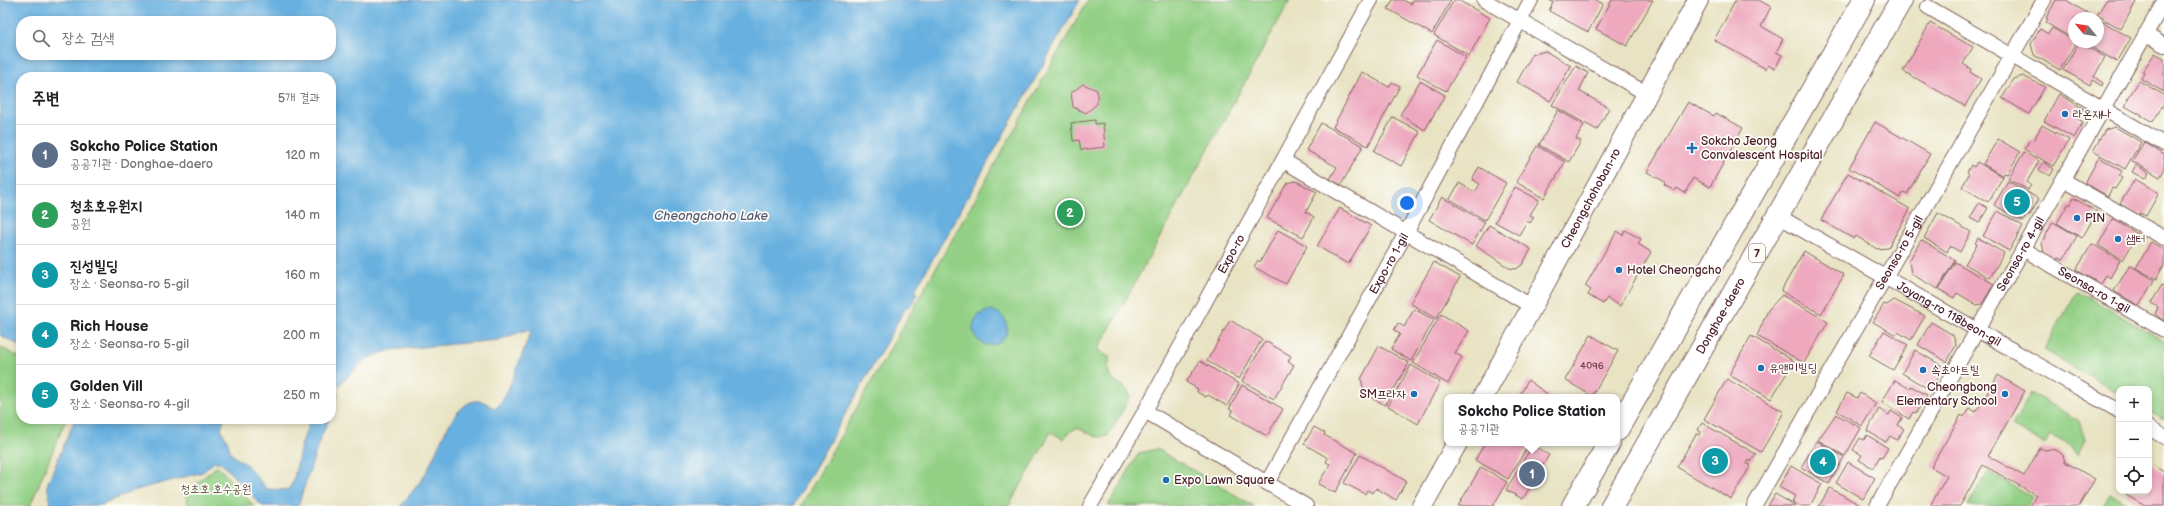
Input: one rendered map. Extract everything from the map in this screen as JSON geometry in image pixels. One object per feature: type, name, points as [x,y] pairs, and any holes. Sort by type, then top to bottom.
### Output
[{"type":"main road","points":[[1620,425],[1864,0]]},
{"type":"main road","name":"Donghae-daero","points":[[1612,506],[1900,0]]},
{"type":"main road","points":[[1574,506],[1608,446]]},
{"type":"street","name":"Expo-ro","points":[[1090,506],[1145,411],[1284,161],[1371,0]]},
{"type":"street","points":[[1484,0],[1647,94]]},
{"type":"street","name":"Expo-ro 1-gil","points":[[1267,483],[1406,233],[1531,0]]},
{"type":"street","name":"Cheongchohoban-ro","points":[[1485,394],[1698,0]]},
{"type":"street","name":"Seonsa-ro 5-gil","points":[[1754,506],[2044,0]]},
{"type":"street","name":"Seonsa-ro 4-gil","points":[[1877,506],[2164,2]]},
{"type":"street","points":[[1928,7],[2164,144]]},
{"type":"street","points":[[2146,35],[2164,45]]},
{"type":"street","points":[[1284,161],[1533,307]]},
{"type":"street","points":[[2063,180],[2164,238]]},
{"type":"street","name":"Joyang-ro 118beon-gil","points":[[1778,216],[1884,278],[2116,409]]},
{"type":"street","name":"Seonsa-ro 1-gil","points":[[2023,249],[2164,330]]},
{"type":"street","points":[[1145,411],[1306,506]]},
{"type":"street","points":[[2152,430],[2164,437]]},
{"type":"street","points":[[1422,506],[1456,446]]},
{"type":"green space","points":[[1088,0],[1290,0],[1098,350],[1109,357],[1108,370],[1111,378],[1124,386],[1129,392],[1130,397],[1108,436],[1097,437],[1077,428],[1071,431],[1063,439],[1051,432],[1009,506],[801,506]]},
{"type":"green space","points":[[2077,291],[2164,341],[2164,419],[2152,413],[2152,386],[2116,386],[2116,391],[2044,350]]},
{"type":"green space","points":[[0,347],[16,355],[16,424],[64,424],[30,506],[0,506]]},
{"type":"green space","points":[[2031,393],[2079,421],[2085,440],[2077,455],[2069,445],[2050,435],[2045,444],[2012,426]]},
{"type":"green space","name":"Expo Lawn Square","points":[[1157,449],[1254,506],[1108,506],[1139,453]]},
{"type":"green space","name":"청초호 호수공원","points":[[217,466],[254,506],[189,506],[185,493]]},
{"type":"green space","points":[[1988,471],[2032,497],[2027,506],[1968,506]]},
{"type":"green space","points":[[2110,494],[2132,506],[2103,506]]},
{"type":"water","name":"Cheongchoho Lake","points":[[0,0],[1080,0],[915,290],[917,294],[910,306],[906,307],[793,506],[401,506],[424,476],[450,423],[459,411],[469,403],[481,401],[493,408],[498,407],[512,380],[531,332],[526,330],[498,340],[390,350],[366,359],[336,388],[336,72],[16,72],[16,343],[0,335]]},
{"type":"water","points":[[993,311],[1000,313],[1005,318],[1007,328],[1005,338],[1000,343],[987,345],[980,343],[975,338],[973,325],[975,318],[980,313]]},
{"type":"water","name":"Cheongchoho Lake","points":[[336,388],[338,394],[336,400]]},
{"type":"water","points":[[73,424],[223,424],[221,430],[228,442],[230,452],[237,459],[246,464],[267,489],[288,490],[293,482],[301,446],[308,424],[327,424],[320,439],[298,506],[262,506],[220,462],[214,462],[203,472],[133,491],[102,505],[51,506],[47,485]]},
{"type":"building","points":[[1393,0],[1403,0],[1411,4],[1413,0],[1451,0],[1432,34],[1388,9]]},
{"type":"building","points":[[1454,0],[1458,0],[1490,18],[1469,56],[1434,35]]},
{"type":"building","points":[[1549,0],[1596,0],[1603,4],[1588,32],[1549,11],[1553,2]]},
{"type":"building","points":[[1612,0],[1653,0],[1627,46],[1596,29]]},
{"type":"building","points":[[1736,0],[1759,0],[1771,7],[1761,26],[1783,39],[1776,52],[1782,55],[1775,69],[1768,65],[1766,69],[1714,40]]},
{"type":"building","points":[[2056,0],[2066,0],[2086,12],[2068,12],[2068,36],[2046,23],[2048,19],[2046,18]]},
{"type":"building","points":[[2106,0],[2131,0],[2136,2],[2121,29],[2104,19],[2104,12],[2099,12]]},
{"type":"building","points":[[2104,22],[2131,38],[2117,62],[2093,48],[2104,48]]},
{"type":"building","points":[[1930,23],[1973,47],[1963,64],[1971,69],[1970,72],[1981,79],[1965,106],[1903,71]]},
{"type":"building","points":[[2052,28],[2068,37],[2068,48],[2073,48],[2060,70],[2034,55],[2031,44],[2040,29],[2048,34]]},
{"type":"building","points":[[1437,40],[1466,57],[1446,91],[1417,75]]},
{"type":"building","points":[[2076,48],[2089,48],[2105,57],[2094,77],[2103,83],[2102,86],[2092,80],[2090,85],[2063,70]]},
{"type":"building","points":[[1545,51],[1571,66],[1550,101],[1517,82],[1532,55]]},
{"type":"building","points":[[2155,53],[2164,58],[2164,92],[2141,79],[2144,73],[2142,72]]},
{"type":"building","points":[[1576,66],[1588,73],[1579,91],[1609,108],[1597,130],[1552,105]]},
{"type":"building","points":[[1362,72],[1389,87],[1392,82],[1400,86],[1368,146],[1333,127]]},
{"type":"building","points":[[2023,76],[2045,87],[2029,114],[2002,98],[2014,79]]},
{"type":"building","points":[[1420,81],[1445,95],[1425,130],[1400,115]]},
{"type":"building","points":[[2139,81],[2164,95],[2164,103],[2153,122],[2125,106]]},
{"type":"building","points":[[1083,84],[1097,90],[1097,104],[1086,113],[1073,107],[1071,93]]},
{"type":"building","name":"라온재나","points":[[2059,94],[2084,109],[2078,119],[2083,122],[2074,138],[2044,121]]},
{"type":"building","points":[[1688,102],[1714,116],[1716,113],[1743,128],[1710,187],[1693,178],[1685,193],[1677,188],[1675,191],[1664,185],[1665,182],[1647,172]]},
{"type":"building","points":[[1558,110],[1584,125],[1576,139],[1581,141],[1569,162],[1539,145]]},
{"type":"building","points":[[1393,117],[1420,132],[1401,166],[1374,151]]},
{"type":"building","points":[[1095,120],[1095,124],[1103,123],[1105,147],[1081,150],[1079,140],[1073,141],[1071,123]]},
{"type":"building","points":[[1875,122],[1930,154],[1907,194],[1904,192],[1900,198],[1849,168]]},
{"type":"building","points":[[1321,123],[1363,146],[1341,185],[1330,179],[1337,167],[1306,150]]},
{"type":"building","points":[[2042,125],[2069,140],[2053,166],[2024,149],[2030,140],[2033,141]]},
{"type":"building","points":[[2115,127],[2141,142],[2125,169],[2093,151],[2105,130]]},
{"type":"building","points":[[1998,139],[2020,152],[2007,174],[2004,173],[2003,176],[1983,164]]},
{"type":"building","points":[[2144,142],[2164,155],[2164,170],[2160,177],[2132,161]]},
{"type":"building","points":[[1537,146],[1565,162],[1544,198],[1516,182]]},
{"type":"building","points":[[2024,152],[2039,161],[2027,182],[2031,185],[2028,190],[2008,179]]},
{"type":"building","points":[[2099,157],[2122,171],[2119,176],[2122,178],[2115,189],[2112,188],[2108,196],[2085,183]]},
{"type":"building","points":[[1977,162],[2003,177],[1988,202],[1962,187],[1969,174],[1967,172],[1971,165],[1974,167]]},
{"type":"building","points":[[2044,162],[2054,169],[2050,176],[2039,170]]},
{"type":"building","points":[[2136,165],[2149,173],[2145,179],[2132,172]]},
{"type":"building","points":[[1479,167],[1506,183],[1485,220],[1450,199],[1459,183],[1475,192],[1480,184],[1472,179]]},
{"type":"building","points":[[1848,173],[1910,209],[1888,248],[1877,249],[1856,236],[1854,239],[1821,220]]},
{"type":"building","points":[[2135,179],[2159,193],[2146,216],[2140,213],[2139,215],[2120,204]]},
{"type":"building","points":[[1296,181],[1317,192],[1306,212],[1314,217],[1303,237],[1267,218],[1287,183]]},
{"type":"building","points":[[2008,181],[2039,199],[2030,215],[2027,214],[2023,221],[1994,205]]},
{"type":"building","points":[[1515,187],[1539,200],[1530,215],[1534,217],[1530,223],[1527,221],[1519,235],[1495,222]]},
{"type":"building","points":[[1442,197],[1485,222],[1472,245],[1429,220]]},
{"type":"building","name":"PIN","points":[[2074,198],[2097,212],[2082,238],[2057,223],[2068,204],[2070,205]]},
{"type":"building","points":[[1979,203],[1988,208],[1979,223],[1970,218]]},
{"type":"building","points":[[1340,208],[1371,226],[1348,264],[1317,246]]},
{"type":"building","points":[[1998,211],[2023,226],[2009,251],[1983,236]]},
{"type":"building","points":[[1938,213],[1971,232],[1960,252],[1950,246],[1947,252],[1924,238]]},
{"type":"building","name":"샘터","points":[[2113,219],[2138,234],[2123,260],[2098,245]]},
{"type":"building","points":[[2053,222],[2077,236],[2063,260],[2058,258],[2057,260],[2044,253],[2042,242]]},
{"type":"building","points":[[1489,225],[1531,249],[1522,265],[1516,269],[1509,268],[1476,246]]},
{"type":"building","points":[[1278,230],[1307,246],[1286,284],[1254,267],[1258,260],[1260,262]]},
{"type":"building","points":[[1625,230],[1641,239],[1638,244],[1651,252],[1620,306],[1607,298],[1603,304],[1588,295],[1591,290],[1585,286],[1617,231],[1623,235]]},
{"type":"building","points":[[1978,238],[2004,253],[1990,278],[1965,264],[1977,244],[1975,243]]},
{"type":"building","points":[[1921,240],[1955,260],[1938,289],[1911,274],[1909,261]]},
{"type":"building","points":[[2151,242],[2164,249],[2164,265],[2156,279],[2136,268]]},
{"type":"building","points":[[2092,244],[2120,260],[2110,278],[2106,275],[2101,284],[2076,270]]},
{"type":"building","points":[[1804,251],[1844,275],[1821,314],[1781,291]]},
{"type":"building","points":[[1434,262],[1460,277],[1436,319],[1410,303]]},
{"type":"building","points":[[1955,262],[1994,284],[1982,304],[1977,305],[1957,293],[1954,298],[1939,289]]},
{"type":"building","points":[[2130,265],[2154,280],[2139,306],[2114,291]]},
{"type":"building","points":[[2162,285],[2164,286],[2164,321],[2155,314],[2158,307],[2151,303]]},
{"type":"building","points":[[1782,295],[1828,322],[1804,363],[1757,336],[1768,310]]},
{"type":"building","points":[[1894,300],[1925,316],[1911,340],[1898,332],[1896,335],[1873,322],[1884,304],[1887,305]]},
{"type":"building","points":[[1414,309],[1434,320],[1411,361],[1391,349],[1400,334],[1394,330],[1398,323],[1404,327]]},
{"type":"building","points":[[1441,314],[1469,331],[1455,353],[1462,357],[1448,384],[1413,363]]},
{"type":"building","points":[[1230,320],[1262,339],[1239,379],[1207,361]]},
{"type":"building","points":[[1931,322],[1953,335],[1956,345],[1947,362],[1918,345]]},
{"type":"building","points":[[1884,331],[1908,345],[1893,370],[1869,356]]},
{"type":"building","points":[[1591,335],[1618,351],[1593,394],[1589,394],[1565,380]]},
{"type":"building","name":"유앤미빌딩","points":[[1751,336],[1794,361],[1771,399],[1729,375]]},
{"type":"building","points":[[1265,341],[1291,356],[1288,362],[1294,365],[1274,399],[1242,381]]},
{"type":"building","points":[[1379,346],[1409,363],[1385,405],[1365,394],[1361,379]]},
{"type":"building","name":"속초아트빌","points":[[1915,350],[1944,367],[1930,390],[1902,373]]},
{"type":"building","points":[[1200,361],[1239,384],[1227,406],[1208,395],[1206,397],[1197,392],[1198,389],[1186,382]]},
{"type":"building","name":"SM프라자","points":[[1411,365],[1440,382],[1418,424],[1388,406]]},
{"type":"building","points":[[1998,375],[2025,391],[1988,456],[2024,476],[2040,448],[2058,451],[2063,455],[2065,462],[2095,479],[2079,506],[2030,506],[2036,495],[1983,465],[1960,506],[1930,506],[1947,476],[1931,467],[1961,415],[1964,417],[1969,408],[1976,412]]},
{"type":"building","points":[[1727,379],[1784,412],[1761,452],[1704,419]]},
{"type":"building","points":[[1528,380],[1547,394],[1521,394]]},
{"type":"building","points":[[1895,380],[1910,389],[1911,386],[1927,395],[1916,413],[1913,412],[1909,419],[1882,402]]},
{"type":"building","points":[[1242,385],[1283,409],[1267,436],[1231,415],[1233,411],[1229,409]]},
{"type":"building","points":[[1847,393],[1857,398],[1860,393],[1876,403],[1862,426],[1837,411]]},
{"type":"building","points":[[1879,409],[1889,415],[1891,411],[1902,418],[1898,425],[1904,429],[1897,440],[1890,436],[1886,442],[1867,431]]},
{"type":"building","points":[[1836,414],[1861,428],[1845,456],[1818,440]]},
{"type":"building","points":[[1702,423],[1756,454],[1751,462],[1749,460],[1747,464],[1751,465],[1731,499],[1677,467],[1696,434],[1699,435],[1701,432],[1698,430]]},
{"type":"building","points":[[1314,427],[1325,433],[1324,435],[1357,453],[1335,493],[1318,484],[1330,464],[1326,462],[1328,458],[1304,444]]},
{"type":"building","points":[[1867,435],[1888,448],[1882,458],[1880,456],[1873,468],[1859,460],[1862,455],[1853,450],[1860,438],[1864,440]]},
{"type":"building","points":[[1817,441],[1844,457],[1829,484],[1801,467]]},
{"type":"building","points":[[1483,446],[1528,446],[1508,479],[1475,460]]},
{"type":"building","points":[[1536,447],[1549,455],[1540,470],[1539,481],[1530,487],[1523,499],[1506,490],[1529,451],[1532,452]]},
{"type":"building","points":[[1360,455],[1406,481],[1396,500],[1376,488],[1373,493],[1367,490],[1365,494],[1344,483]]},
{"type":"building","points":[[1848,462],[1875,478],[1863,499],[1836,483]]},
{"type":"building","points":[[2152,465],[2164,472],[2164,506],[2145,506],[2126,495],[2152,494]]},
{"type":"building","points":[[1791,466],[1822,484],[1810,506],[1800,506],[1792,502],[1795,496],[1779,487]]},
{"type":"building","points":[[1481,467],[1507,482],[1493,506],[1458,506]]},
{"type":"building","points":[[1830,488],[1862,506],[1819,506]]},
{"type":"building","points":[[1775,494],[1796,506],[1768,506]]},
{"type":"place","name":"라온재나","points":[[2065,114]]},
{"type":"place","name":"Sokcho Jeong Convalescent Hospital","points":[[1692,148]]},
{"type":"place","name":"Golden Vill","points":[[2017,202]]},
{"type":"place","name":"청초호유원지","points":[[1070,213]]},
{"type":"place","name":"PIN","points":[[2077,218]]},
{"type":"place","name":"샘터","points":[[2118,239]]},
{"type":"place","name":"Hotel Cheongcho","points":[[1619,270]]},
{"type":"place","name":"유앤미빌딩","points":[[1761,368]]},
{"type":"place","name":"속초아트빌","points":[[1923,370]]},
{"type":"place","name":"SM프라자","points":[[1414,394]]},
{"type":"place","name":"Cheongbong Elementary School","points":[[2005,394]]},
{"type":"place","name":"진성빌딩","points":[[1715,461]]},
{"type":"place","name":"Rich House","points":[[1823,462]]},
{"type":"place","name":"Sokcho Police Station","points":[[1532,474]]},
{"type":"place","name":"Expo Lawn Square","points":[[1166,480]]}]
